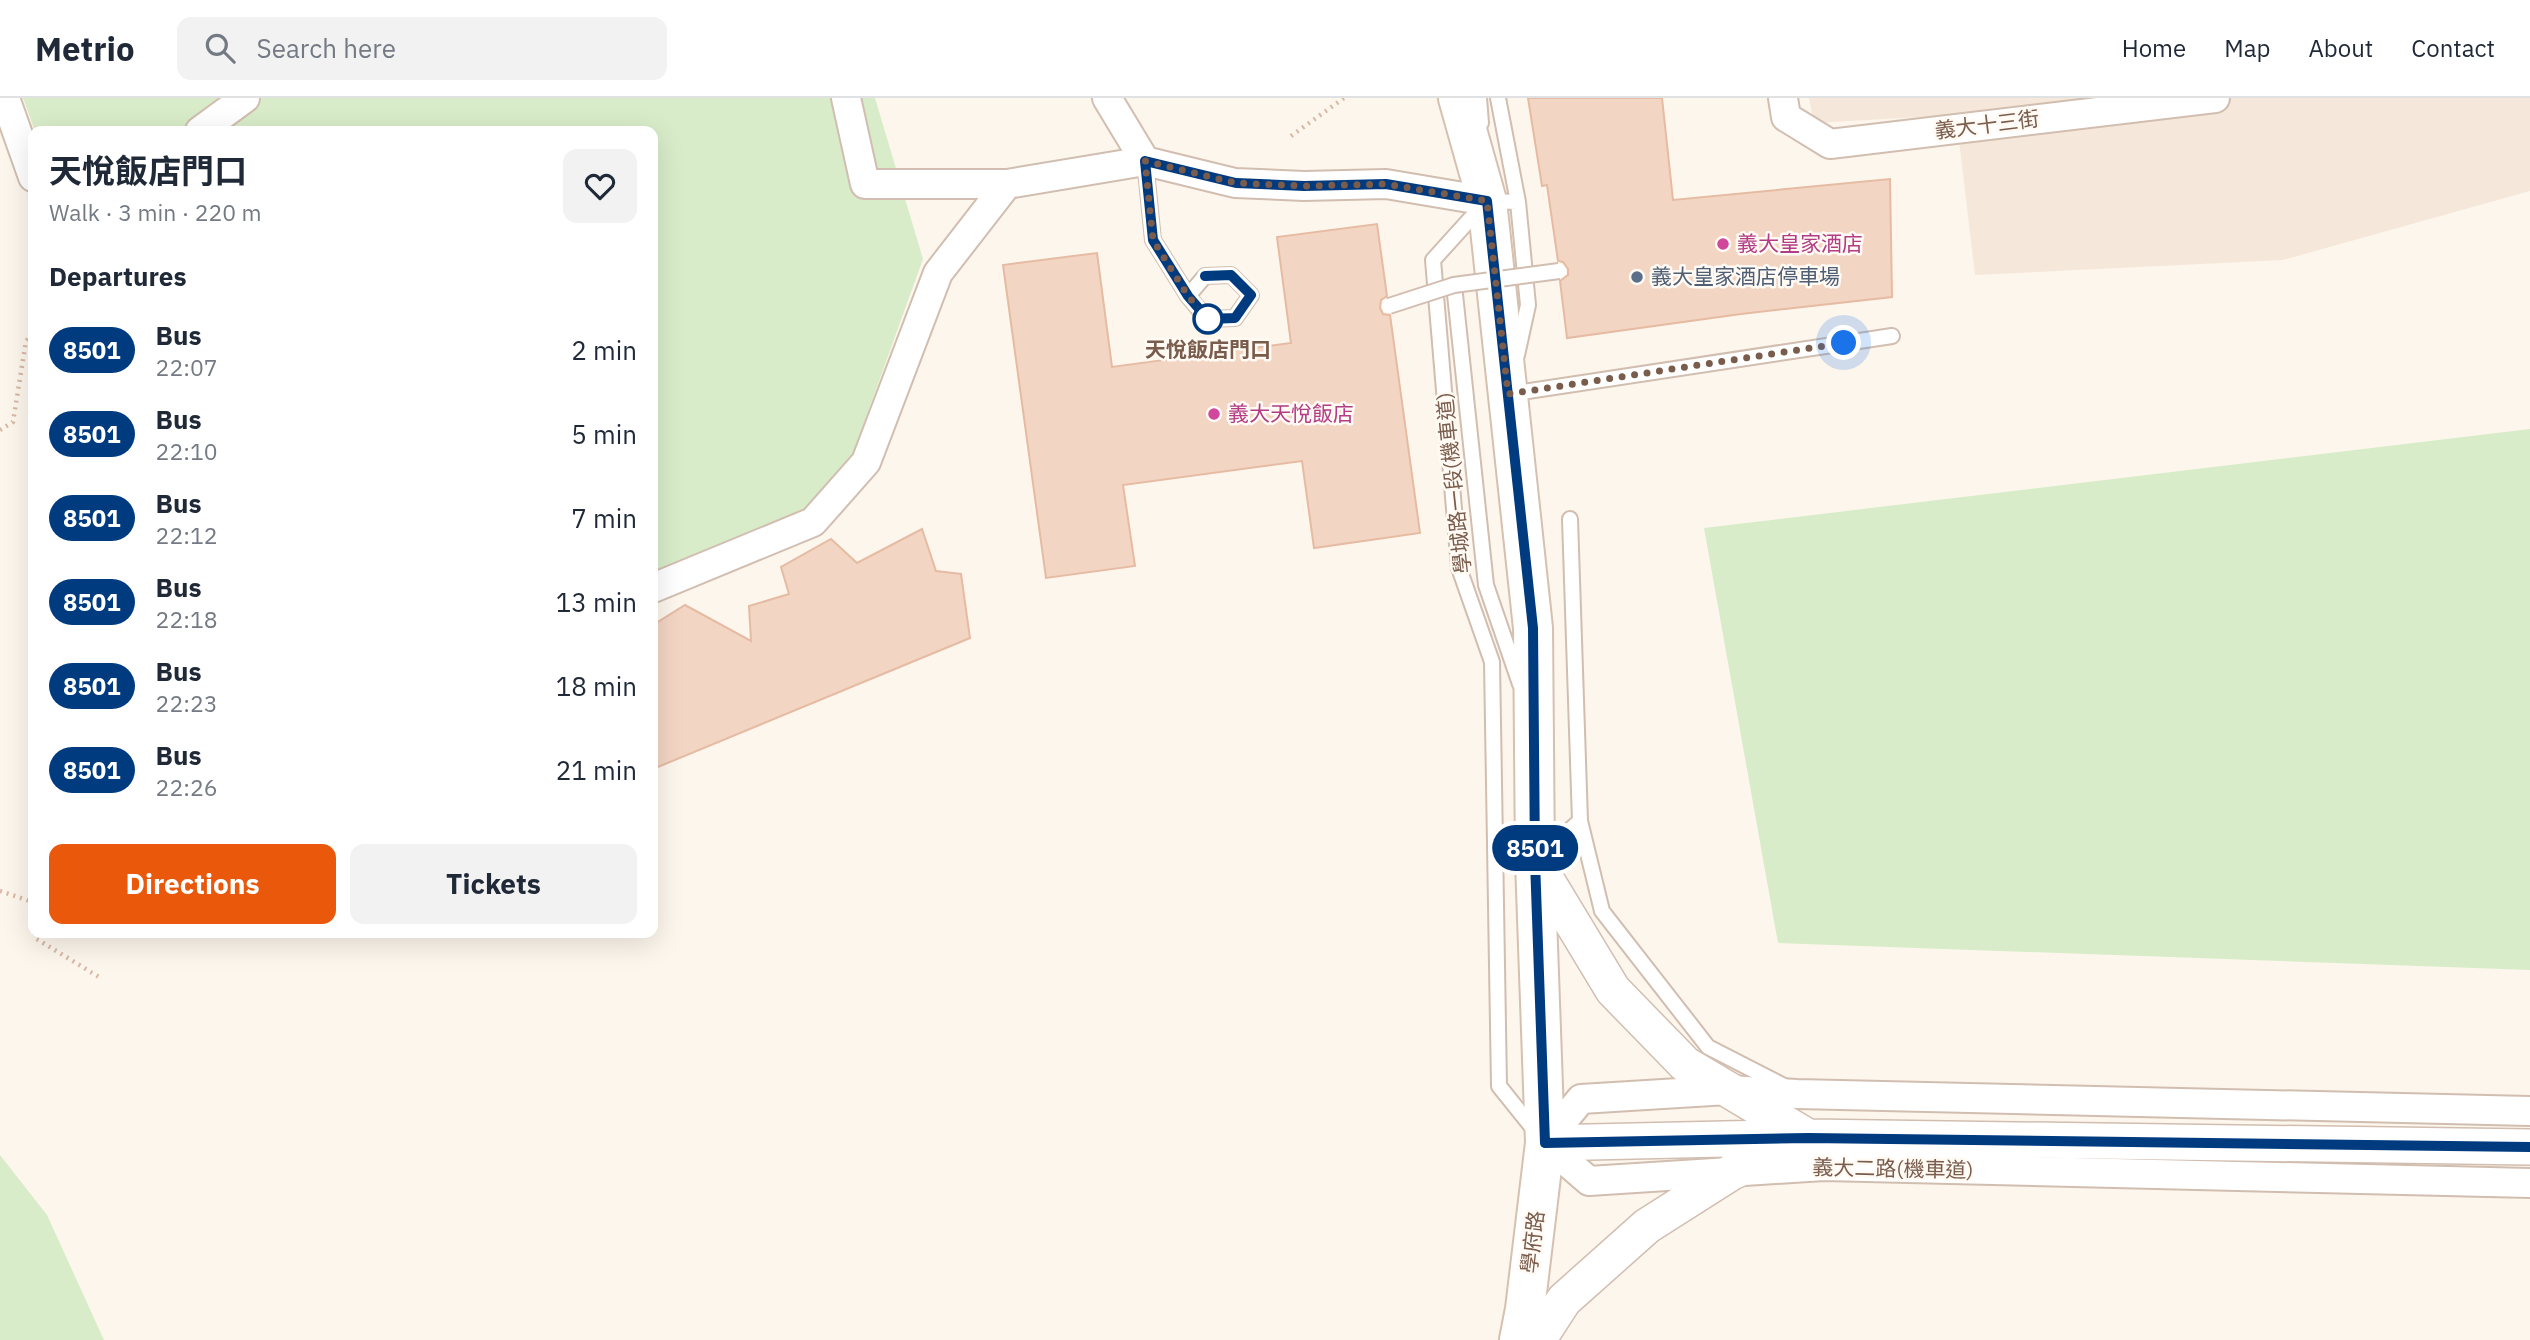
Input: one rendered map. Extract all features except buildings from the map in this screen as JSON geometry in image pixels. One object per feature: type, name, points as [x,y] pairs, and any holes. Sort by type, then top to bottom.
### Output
[{"type":"main road","name":"學府路","points":[[1458,98],[1502,202],[1508,394],[1533,628],[1535,861],[1545,1143],[1519,1340]]},
{"type":"street","points":[[5,98],[28,163]]},
{"type":"street","points":[[207,126],[245,98]]},
{"type":"street","points":[[846,98],[865,184],[1007,184],[1145,161],[1236,183],[1304,186],[1386,184],[1502,202]]},
{"type":"street","points":[[1107,98],[1145,161]]},
{"type":"street","name":"義大十三街","points":[[1783,98],[1786,117],[1830,144],[2215,98]]},
{"type":"street","points":[[658,586],[814,522],[866,462],[938,273],[1007,184]]},
{"type":"street","points":[[1535,861],[1613,990],[1685,1064],[1808,1138]]},
{"type":"street","points":[[1545,1143],[1581,1099],[1728,1090],[1797,1094],[2530,1111]]},
{"type":"street","points":[[1545,1143],[1808,1138],[2530,1147]]},
{"type":"street","points":[[1538,1340],[1564,1300],[1637,1235],[1732,1172],[1808,1138]]},
{"type":"street","name":"義大二路(機車道)","points":[[1545,1143],[1590,1181],[1838,1167],[2530,1183]]},
{"type":"lane","points":[[1479,98],[1502,202]]},
{"type":"lane","points":[[1498,98],[1502,202]]},
{"type":"lane","points":[[1145,161],[1153,240],[1188,296]]},
{"type":"lane","name":"學城路一段(機車道)","points":[[1502,202],[1464,229],[1433,260],[1459,568],[1492,662],[1499,1086],[1545,1143]]},
{"type":"lane","points":[[1389,306],[1454,285],[1559,271]]},
{"type":"lane","points":[[1454,285],[1486,585],[1534,721]]},
{"type":"lane","points":[[1508,394],[1892,336]]},
{"type":"lane","points":[[1570,519],[1580,821],[1602,911],[1708,1047],[1797,1094]]},
{"type":"lane","points":[[1535,861],[1580,821]]},
{"type":"path","points":[[1291,136],[1344,98]]},
{"type":"path","points":[[0,430],[13,422],[28,339]]},
{"type":"path","points":[[0,891],[28,900]]},
{"type":"path","points":[[35,938],[99,976]]},
{"type":"shaded area","points":[[1809,98],[2530,98],[2530,191],[2283,260],[1975,275],[1956,115],[1814,123]]},
{"type":"green space","points":[[23,98],[875,98],[923,259],[852,456],[804,512],[658,569],[658,126],[33,126]]},
{"type":"green space","points":[[2530,429],[2530,970],[1778,943],[1704,528]]},
{"type":"green space","points":[[0,1155],[47,1215],[104,1340],[0,1340]]},
{"type":"bus line","name":"8501","points":[[1205,276],[1231,275],[1251,295],[1235,318],[1208,319],[1188,296],[1153,240],[1145,161],[1236,183],[1304,186],[1386,184],[1487,201],[1533,628],[1535,861],[1545,1143],[1808,1138],[2530,1147]]},
{"type":"place","name":"義大皇家酒店","points":[[1723,244]]},
{"type":"place","name":"義大皇家酒店停車場","points":[[1637,277]]},
{"type":"place","name":"天悅飯店門口","points":[[1208,319]]},
{"type":"place","name":"義大天悅飯店","points":[[1214,414]]},
{"type":"route","points":[[1208,319],[1188,296],[1153,240],[1145,161],[1236,183],[1304,186],[1386,184],[1487,201],[1508,394],[1844,343]]}]
